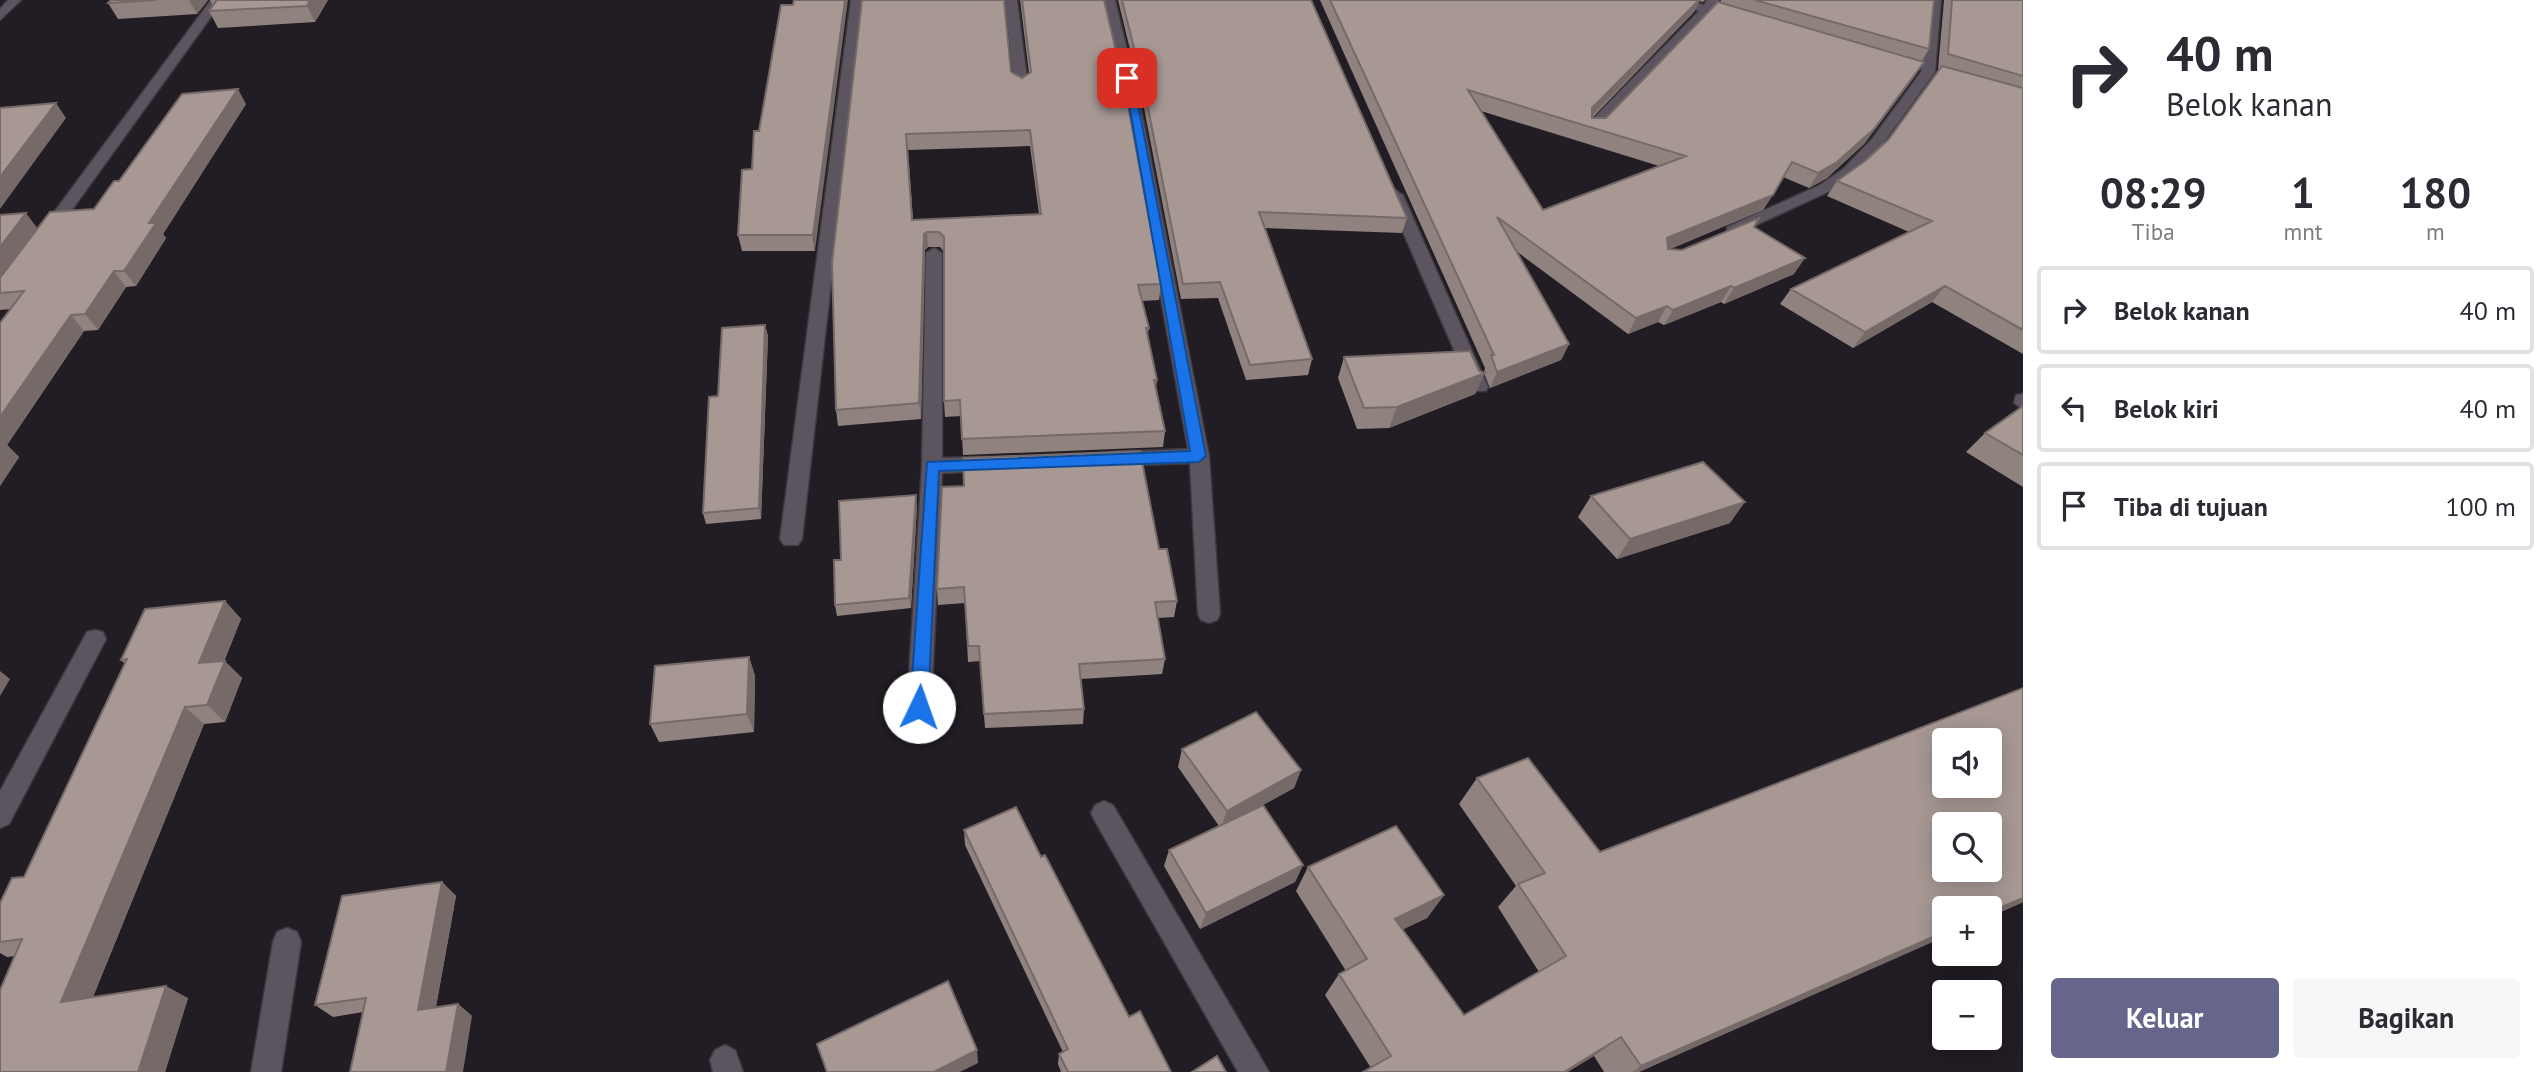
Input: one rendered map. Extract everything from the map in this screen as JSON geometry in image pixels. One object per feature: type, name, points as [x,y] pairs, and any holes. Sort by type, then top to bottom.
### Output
[{"type":"street","points":[[0,16],[16,0]]},
{"type":"street","points":[[40,242],[217,0]]},
{"type":"street","points":[[791,539],[857,0]]},
{"type":"street","points":[[1011,0],[1021,87]]},
{"type":"street","points":[[1109,0],[1133,104],[1199,456],[1209,614]]},
{"type":"street","points":[[1673,0],[1711,4],[1746,21]]},
{"type":"street","points":[[1716,237],[1802,200],[1848,172],[1877,142],[1928,67],[1936,0]]},
{"type":"street","points":[[1592,128],[1711,4]]},
{"type":"street","points":[[1387,175],[1479,387]]},
{"type":"street","points":[[919,707],[932,466],[934,253]]},
{"type":"street","points":[[1092,460],[1199,456]]},
{"type":"street","points":[[932,466],[1012,463]]},
{"type":"street","points":[[0,816],[95,639]]},
{"type":"street","points":[[1104,813],[1254,1072]]},
{"type":"street","points":[[266,1072],[287,942]]},
{"type":"building","points":[[111,0],[156,0],[108,3]]},
{"type":"building","points":[[217,0],[310,0],[307,6],[209,11]]},
{"type":"building","points":[[794,0],[845,0],[813,235],[738,235],[742,170],[752,169],[754,131],[759,131],[781,5],[793,5]]},
{"type":"building","points":[[862,0],[1004,0],[1011,72],[1022,78],[1031,72],[1022,0],[1104,0],[1125,89],[1161,284],[1138,285],[1149,328],[1146,328],[1157,380],[1154,380],[1165,431],[962,439],[960,400],[944,401],[944,237],[939,232],[924,234],[919,403],[836,410],[832,263]],"holes":[[[1030,130],[1041,214],[912,220],[906,134]]]},
{"type":"building","points":[[1122,0],[1311,0],[1407,218],[1259,212],[1312,359],[1250,365],[1220,282],[1183,284],[1144,88]]},
{"type":"building","points":[[1330,0],[1699,0],[1592,108],[1592,118],[1606,118],[1718,2],[1924,62],[1874,129],[1837,162],[1818,173],[1792,162],[1773,195],[1667,238],[1668,249],[1682,250],[1759,218],[1754,227],[1805,258],[1734,288],[1731,286],[1673,310],[1667,306],[1636,318],[1497,217],[1569,344],[1497,372],[1491,355],[1494,355]],"holes":[[[1468,90],[1686,156],[1543,210]]]},
{"type":"building","points":[[1755,0],[1934,0],[1929,49]]},
{"type":"building","points":[[1952,0],[2023,0],[2023,76],[1948,54]]},
{"type":"building","points":[[1942,66],[2023,88],[2023,330],[1945,286],[1865,332],[1791,289],[1932,221],[1837,181],[1888,140]]},
{"type":"building","points":[[238,89],[149,223],[156,223],[124,271],[114,271],[85,314],[71,315],[0,417],[0,323],[24,291],[0,293],[0,278],[50,212],[94,209],[114,181],[119,181],[182,94]]},
{"type":"building","points":[[56,103],[0,177],[0,108]]},
{"type":"building","points":[[26,213],[0,247],[0,215]]},
{"type":"building","points":[[765,325],[759,508],[703,513],[709,397],[718,396],[722,328]]},
{"type":"building","points":[[1470,351],[1479,371],[1485,373],[1397,407],[1364,408],[1344,357]]},
{"type":"building","points":[[2023,406],[2023,455],[1985,433]]},
{"type":"building","points":[[1140,451],[1159,549],[1167,549],[1177,601],[1155,602],[1165,659],[1079,664],[1084,709],[984,714],[979,646],[968,646],[964,587],[937,589],[942,487],[964,486],[963,458]]},
{"type":"building","points":[[1703,462],[1745,502],[1630,539],[1591,496]]},
{"type":"building","points":[[916,495],[909,598],[835,605],[834,560],[841,560],[839,501]]},
{"type":"building","points":[[225,601],[199,663],[225,661],[207,705],[185,707],[61,1002],[166,986],[138,1072],[0,1072],[0,990],[22,939],[0,942],[0,903],[12,878],[24,877],[127,659],[121,660],[145,609]]},
{"type":"building","points":[[749,657],[747,714],[650,724],[655,666]]},
{"type":"building","points":[[2023,688],[2023,898],[2002,907],[2002,896],[1932,896],[1932,937],[1641,1066],[1621,1037],[1564,1072],[1363,1072],[1391,1056],[1339,974],[1367,959],[1308,867],[1396,826],[1444,895],[1395,919],[1464,1015],[1566,956],[1518,884],[1545,873],[1477,778],[1528,758],[1600,852]]},
{"type":"building","points":[[1256,712],[1301,770],[1227,811],[1182,749]]},
{"type":"building","points":[[1263,805],[1303,865],[1206,913],[1169,850]]},
{"type":"building","points":[[1016,807],[1041,857],[1045,855],[1129,1017],[1140,1011],[1171,1072],[1068,1072],[1059,1054],[1068,1049],[964,830]]},
{"type":"building","points":[[442,882],[418,1010],[458,1004],[446,1072],[350,1072],[366,998],[315,1005],[342,896]]},
{"type":"building","points":[[948,981],[977,1050],[934,1072],[827,1072],[817,1044]]},
{"type":"building","points":[[1217,1056],[1226,1072],[1192,1072]]},
{"type":"route","points":[[919,707],[932,466],[1199,456],[1127,78]]}]
